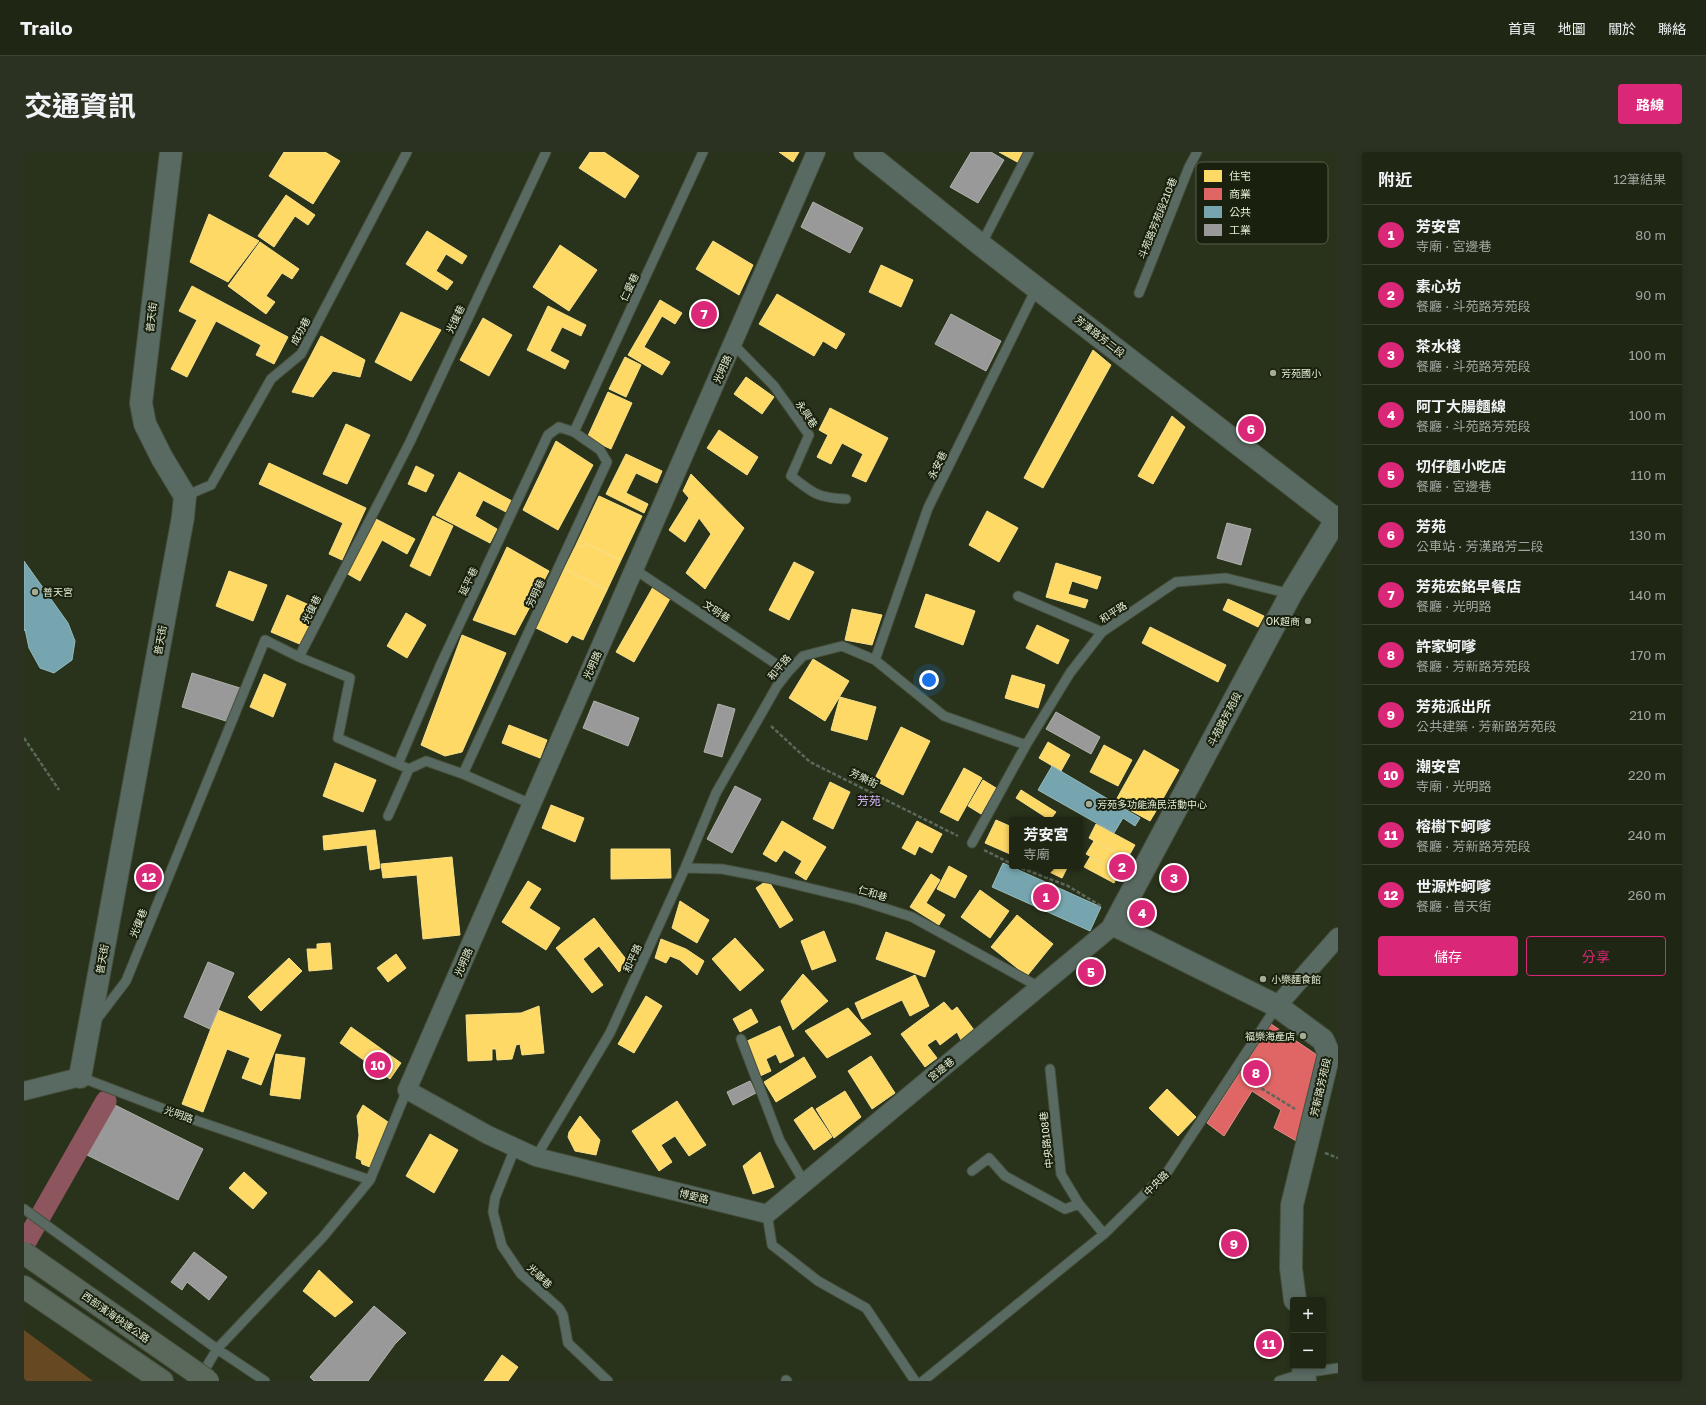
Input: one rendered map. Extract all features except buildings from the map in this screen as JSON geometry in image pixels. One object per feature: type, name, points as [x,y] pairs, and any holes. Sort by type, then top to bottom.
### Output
[{"type":"highway","name":"西部濱海快速公路","points":[[24,1253],[208,1381]]},
{"type":"highway","points":[[24,1287],[162,1381]]},
{"type":"street","name":"普天街","points":[[80,1077],[185,496],[162,458],[145,424],[141,403],[171,152]]},
{"type":"street","name":"光明路","points":[[407,1090],[816,152]]},
{"type":"street","name":"芳漢路芳二段","points":[[865,152],[981,245],[1337,519]]},
{"type":"street","name":"斗苑路芳苑段","points":[[1114,925],[1291,594],[1337,519]]},
{"type":"street","name":"宮邊巷","points":[[767,1214],[1114,925]]},
{"type":"street","name":"芳新路芳苑段","points":[[1114,925],[1277,1006],[1327,1041],[1328,1054],[1292,1205],[1291,1268],[1295,1297]]},
{"type":"street","name":"中央路","points":[[1277,1006],[1338,937]]},
{"type":"street","points":[[24,1091],[80,1077]]},
{"type":"street","name":"博愛路","points":[[407,1090],[488,1135],[536,1157],[767,1214]]},
{"type":"lane","name":"成功巷","points":[[185,496],[211,485],[271,379],[301,354],[407,152]]},
{"type":"lane","name":"光復巷","points":[[89,1028],[126,981],[265,640],[299,657],[410,442],[546,152]]},
{"type":"lane","name":"仁愛巷","points":[[574,432],[703,152]]},
{"type":"lane","points":[[981,245],[1029,152]]},
{"type":"lane","name":"斗苑路芳苑段210巷","points":[[1139,293],[1189,167],[1197,152]]},
{"type":"lane","name":"永安巷","points":[[875,660],[928,508],[1037,288]]},
{"type":"lane","name":"永興巷","points":[[733,344],[774,386],[809,435],[791,476],[811,492],[830,498],[846,499]]},
{"type":"lane","name":"延平巷","points":[[398,764],[440,666],[548,435],[559,427],[574,432]]},
{"type":"lane","name":"芳明巷","points":[[464,774],[607,462],[600,450],[574,432]]},
{"type":"lane","name":"文明巷","points":[[634,569],[788,672]]},
{"type":"lane","name":"和平路","points":[[536,1157],[610,1033],[685,868],[716,793],[777,686],[803,656],[842,646],[875,660],[944,716],[1026,745],[1070,673],[1102,632],[1176,582],[1226,578],[1291,594]]},
{"type":"lane","points":[[1018,596],[1102,632]]},
{"type":"lane","points":[[299,657],[350,678],[338,738],[409,769]]},
{"type":"lane","points":[[972,843],[1026,745]]},
{"type":"lane","points":[[388,816],[409,769],[426,761],[464,774],[531,804]]},
{"type":"lane","name":"仁和巷","points":[[685,868],[722,869],[768,878],[859,900],[912,917],[1039,987]]},
{"type":"lane","name":"中央路","points":[[923,1381],[1104,1234],[1168,1171],[1277,1006]]},
{"type":"lane","points":[[741,1039],[780,1141],[804,1182]]},
{"type":"lane","name":"中央路108巷","points":[[1050,1069],[1061,1174],[1079,1204],[1104,1234]]},
{"type":"lane","name":"光明路","points":[[80,1077],[177,1114],[370,1180]]},
{"type":"lane","name":"光明路","points":[[197,1381],[217,1349],[323,1237],[370,1180],[407,1090]]},
{"type":"lane","name":"光華巷","points":[[515,1148],[495,1198],[493,1212],[502,1246],[521,1274],[559,1308],[563,1314],[568,1344],[608,1381]]},
{"type":"lane","points":[[972,1172],[989,1158],[1005,1176],[1049,1201],[1065,1209],[1079,1204]]},
{"type":"lane","points":[[24,1209],[217,1349],[265,1381]]},
{"type":"lane","points":[[767,1214],[772,1245],[818,1281],[866,1308],[915,1381]]},
{"type":"lane","points":[[1279,1381],[1304,1373],[1338,1368]]},
{"type":"path","name":"芳樂街","points":[[760,717],[810,762],[1009,862]]},
{"type":"path","points":[[24,738],[59,790]]},
{"type":"path","points":[[1024,869],[1068,886],[1104,908],[1114,925]]},
{"type":"path","points":[[1234,1071],[1312,1120]]},
{"type":"shaded area","points":[[24,1330],[93,1381],[24,1381]]},
{"type":"waterway","points":[[24,1245],[106,1101]]},
{"type":"place","name":"芳苑宏銘早餐店","points":[[704,314]]},
{"type":"place","name":"芳苑國小","points":[[1273,373]]},
{"type":"place","name":"芳苑","points":[[1251,429]]},
{"type":"place","name":"普天宮","points":[[35,592]]},
{"type":"place","name":"OK超商","points":[[1308,621]]},
{"type":"place","name":"芳苑多功能漁民活動中心","points":[[1089,804]]},
{"type":"place","name":"素心坊","points":[[1122,867]]},
{"type":"place","name":"世源炸蚵嗲","points":[[149,877]]},
{"type":"place","name":"茶水棧","points":[[1174,878]]},
{"type":"place","name":"芳安宮","points":[[1046,897]]},
{"type":"place","name":"阿丁大腸麵線","points":[[1142,913]]},
{"type":"place","name":"切仔麵小吃店","points":[[1091,972]]},
{"type":"place","name":"小樂麵食館","points":[[1263,979]]},
{"type":"place","name":"福樂海產店","points":[[1303,1036]]},
{"type":"place","name":"潮安宮","points":[[378,1065]]},
{"type":"place","name":"許家蚵嗲","points":[[1256,1073]]},
{"type":"place","name":"芳苑派出所","points":[[1234,1244]]},
{"type":"place","name":"榕樹下蚵嗲","points":[[1269,1344]]},
{"type":"district","name":"芳苑","points":[[869,800]]}]
